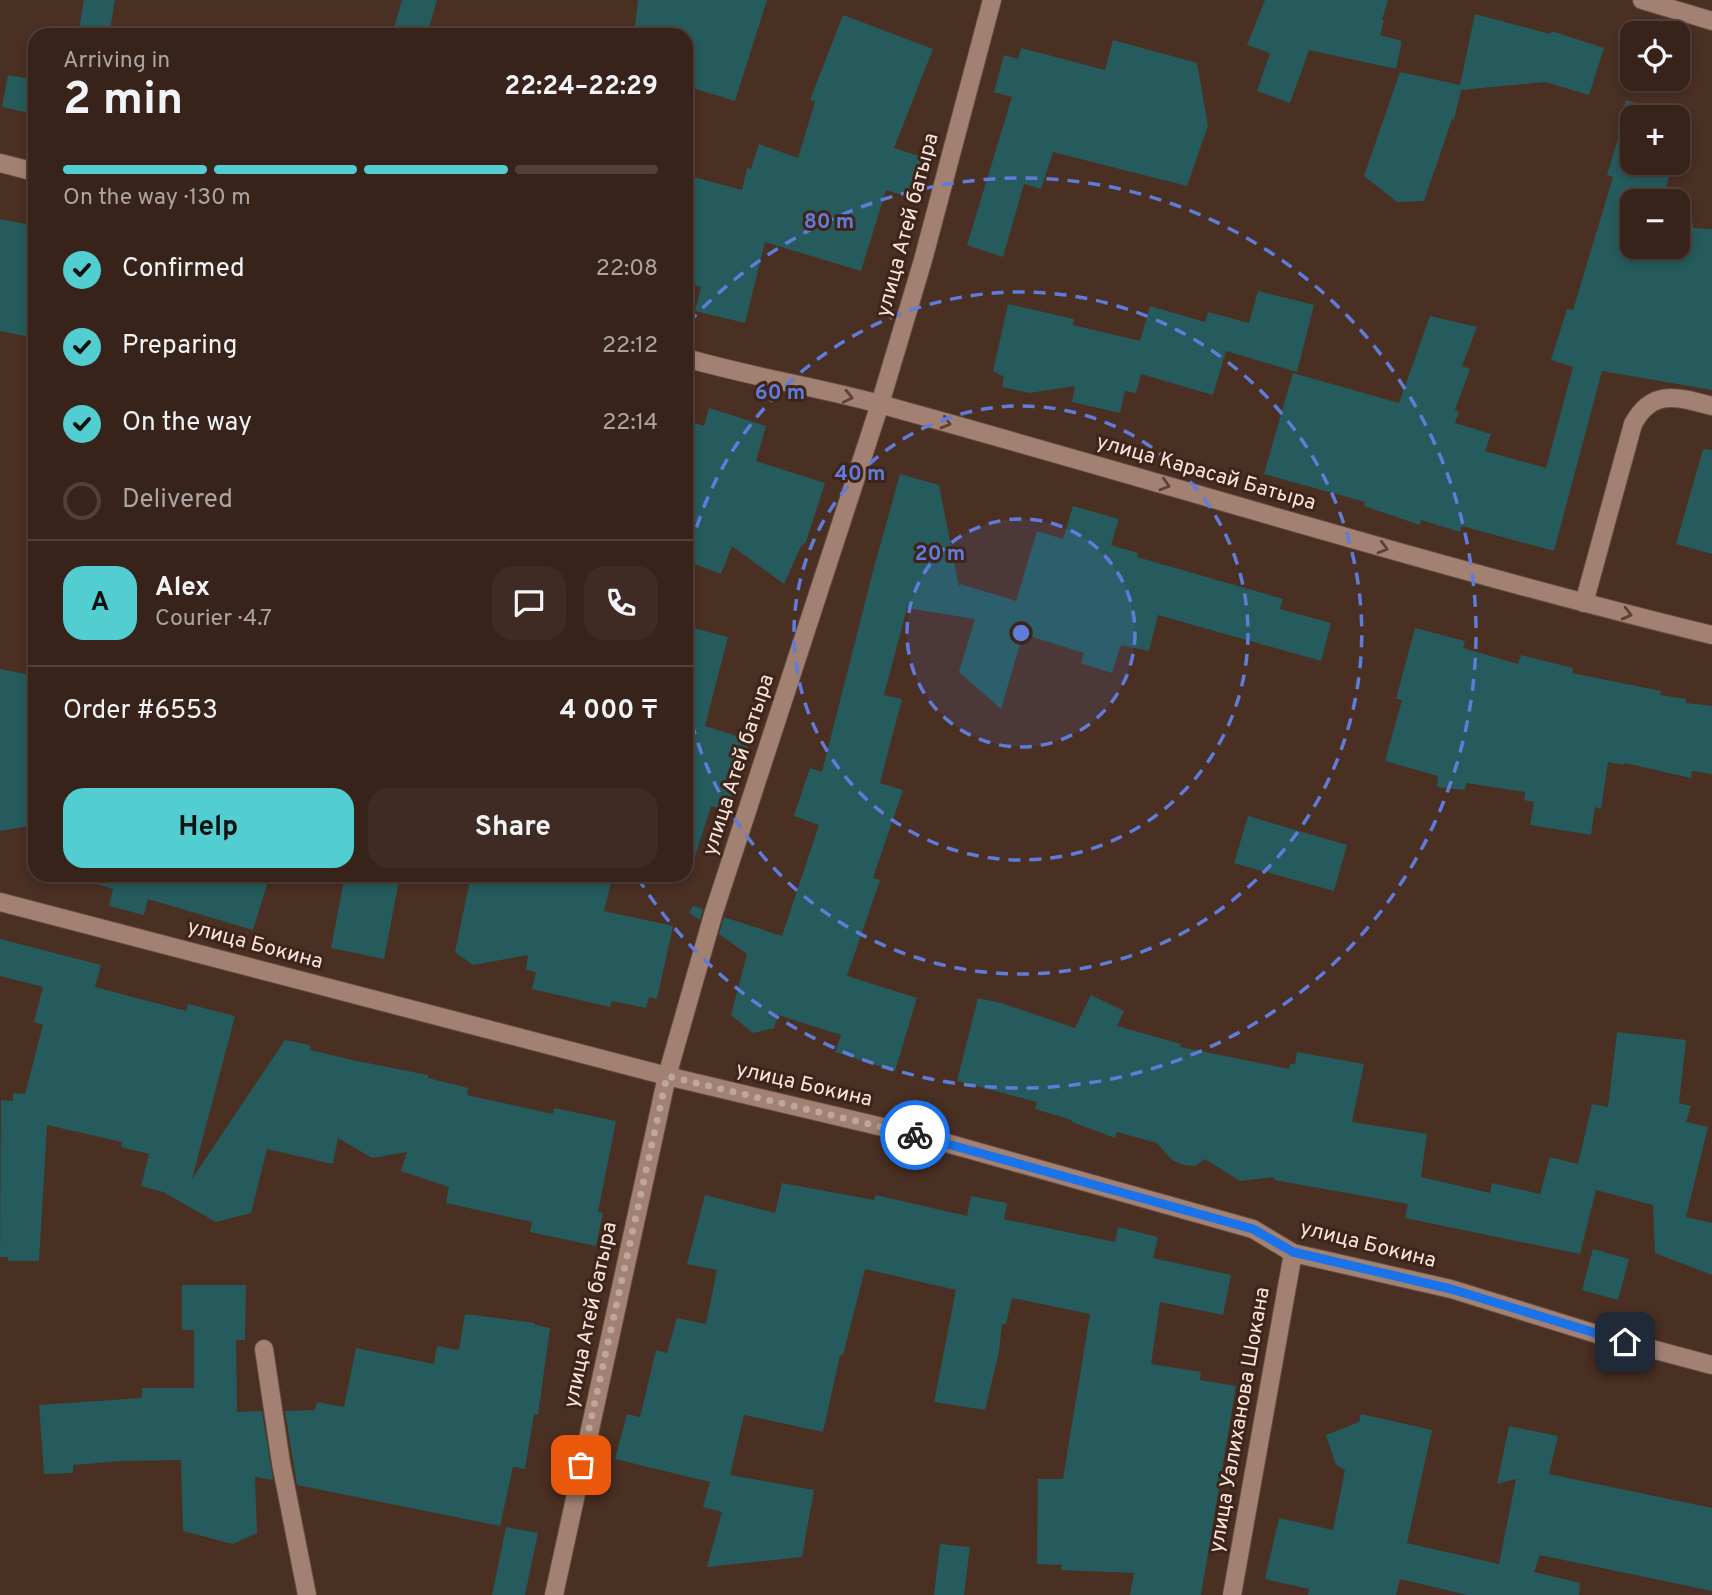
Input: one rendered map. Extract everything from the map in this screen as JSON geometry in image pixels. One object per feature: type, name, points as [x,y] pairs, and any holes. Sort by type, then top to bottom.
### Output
[{"type":"street","name":"улица Атей батыра","points":[[554,1595],[667,1076],[713,915],[880,404],[923,260],[992,0]]},
{"type":"street","points":[[1642,0],[1712,21]]},
{"type":"street","points":[[0,163],[28,170]]},
{"type":"street","name":"улица Карасай Батыра","points":[[693,360],[880,404],[1584,603],[1712,635]]},
{"type":"street","points":[[1584,603],[1638,414],[1652,401],[1662,398],[1690,400],[1712,406]]},
{"type":"street","name":"улица Бокина","points":[[0,902],[667,1076],[925,1137],[1253,1229],[1293,1252],[1451,1289],[1603,1336],[1712,1365]]},
{"type":"street","name":"улица Уалиханова Шокана","points":[[1232,1595],[1293,1252]]},
{"type":"street","points":[[264,1349],[281,1463],[307,1595]]},
{"type":"building","points":[[84,0],[115,0],[110,28],[79,28]]},
{"type":"building","points":[[402,0],[437,0],[429,28],[394,28]]},
{"type":"building","points":[[638,0],[767,0],[735,101],[693,88],[693,28],[635,28]]},
{"type":"building","points":[[1265,0],[1388,0],[1380,35],[1402,41],[1396,69],[1309,50],[1290,103],[1257,91],[1270,53],[1247,45]]},
{"type":"building","points":[[1475,14],[1550,34],[1551,31],[1604,48],[1589,95],[1545,82],[1461,90],[1454,120],[1452,119],[1424,201],[1397,202],[1364,176],[1400,72],[1460,85]]},
{"type":"building","points":[[843,15],[933,49],[894,148],[922,157],[909,197],[886,190],[861,271],[765,242],[745,323],[695,311],[701,287],[693,284],[693,177],[742,190],[747,168],[751,169],[759,144],[798,158],[815,102],[810,100]]},
{"type":"building","points":[[1113,40],[1197,63],[1208,126],[1187,186],[1053,152],[1041,189],[1024,184],[1003,257],[967,245],[1012,97],[994,92],[1004,55],[1018,59],[1021,48],[1105,70]]},
{"type":"building","points":[[8,75],[28,79],[28,113],[2,107]]},
{"type":"building","points":[[1626,100],[1643,105],[1625,105]]},
{"type":"building","points":[[1620,132],[1620,175],[1670,175],[1665,189],[1620,189],[1620,259],[1690,259],[1690,223],[1693,223],[1693,228],[1712,229],[1712,390],[1602,371],[1554,551],[1462,526],[1460,532],[1421,520],[1420,525],[1364,506],[1365,502],[1264,474],[1293,373],[1399,403],[1430,316],[1477,327],[1462,366],[1470,369],[1455,410],[1459,412],[1455,423],[1491,434],[1485,451],[1546,468],[1573,367],[1551,360],[1567,309],[1573,310],[1613,177],[1607,175]]},
{"type":"building","points":[[0,219],[28,225],[28,337],[0,331]]},
{"type":"building","points":[[1258,291],[1314,305],[1297,372],[1226,351],[1213,395],[1141,374],[1136,393],[1125,391],[1120,413],[1072,402],[1075,386],[1029,393],[1002,387],[1004,377],[993,371],[1008,304],[1074,319],[1073,325],[1140,341],[1150,306],[1205,322],[1208,312],[1249,323]]},
{"type":"building","points":[[709,408],[766,426],[756,461],[825,483],[806,542],[801,546],[784,584],[732,546],[721,574],[693,564],[693,422],[704,426]]},
{"type":"building","points":[[1703,449],[1712,450],[1712,554],[1676,544]]},
{"type":"building","points":[[900,474],[939,485],[959,587],[960,584],[1016,601],[1037,531],[1063,539],[1073,506],[1119,519],[1111,545],[1138,553],[1137,557],[1283,599],[1280,609],[1331,623],[1321,661],[1158,615],[1149,651],[1121,645],[1112,673],[1081,663],[1084,653],[1023,634],[1001,709],[959,672],[975,619],[907,608],[884,695],[902,699],[880,783],[903,790],[873,878],[880,880],[847,976],[917,998],[895,1071],[835,1052],[841,1035],[778,1015],[774,1028],[753,1033],[731,1015],[747,954],[719,934],[724,917],[782,936],[819,825],[794,816],[810,768],[822,772]]},
{"type":"building","points":[[693,628],[728,637],[705,726],[750,740],[727,811],[711,806],[693,863]]},
{"type":"building","points":[[1415,628],[1465,641],[1463,648],[1518,664],[1521,655],[1573,668],[1572,673],[1661,691],[1660,695],[1686,699],[1686,703],[1712,706],[1712,774],[1692,771],[1691,778],[1625,763],[1608,762],[1601,809],[1595,807],[1591,835],[1530,825],[1534,802],[1524,800],[1525,792],[1466,783],[1465,790],[1437,787],[1438,776],[1385,761],[1402,700],[1396,699]]},
{"type":"building","points":[[0,669],[28,675],[28,826],[0,831]]},
{"type":"building","points":[[1248,816],[1347,845],[1334,891],[1234,863]]},
{"type":"building","points":[[268,882],[253,930],[148,899],[144,915],[109,906],[113,889],[94,883]]},
{"type":"building","points":[[344,882],[399,882],[384,959],[331,948]]},
{"type":"building","points":[[470,882],[611,882],[604,911],[673,926],[657,999],[649,997],[646,1008],[612,1001],[610,1007],[532,989],[536,972],[526,970],[528,955],[473,965],[455,952]]},
{"type":"building","points":[[693,906],[703,909],[700,920],[689,913]]},
{"type":"building","points":[[0,939],[101,965],[95,987],[186,1011],[188,1004],[235,1016],[192,1179],[285,1040],[310,1045],[310,1050],[428,1075],[428,1078],[468,1088],[467,1095],[553,1114],[554,1108],[616,1121],[598,1212],[603,1213],[596,1246],[530,1232],[532,1222],[446,1203],[449,1187],[401,1171],[407,1152],[372,1158],[338,1138],[333,1164],[267,1149],[251,1213],[216,1222],[163,1192],[141,1186],[149,1154],[121,1147],[122,1142],[47,1125],[39,1261],[8,1261],[8,1257],[0,1257],[1,1100],[13,1101],[13,1093],[25,1094],[43,1025],[34,1022],[43,987],[0,976]]},
{"type":"building","points":[[1091,995],[1124,1011],[1117,1026],[1181,1044],[1180,1047],[1289,1069],[1290,1064],[1295,1064],[1297,1052],[1364,1064],[1352,1122],[1427,1134],[1421,1177],[1490,1193],[1492,1183],[1540,1194],[1550,1157],[1578,1164],[1592,1104],[1608,1107],[1617,1032],[1686,1040],[1679,1103],[1691,1106],[1686,1122],[1708,1127],[1686,1217],[1712,1223],[1712,1275],[1655,1253],[1653,1205],[1596,1190],[1580,1254],[1405,1218],[1408,1204],[1274,1180],[1274,1177],[1240,1181],[1205,1159],[1195,1166],[1184,1165],[1172,1160],[1157,1143],[1117,1132],[1115,1138],[1072,1120],[1035,1109],[1037,1102],[957,1081],[978,998],[1075,1028]]},
{"type":"building","points":[[782,1183],[874,1200],[876,1195],[967,1216],[971,1196],[1007,1203],[1004,1219],[1115,1242],[1118,1227],[1158,1237],[1153,1258],[1231,1275],[1223,1315],[1160,1302],[1151,1364],[1201,1372],[1200,1380],[1236,1386],[1201,1595],[1130,1595],[1134,1573],[1061,1570],[1062,1565],[1037,1564],[1038,1479],[1063,1479],[1090,1314],[1012,1298],[1006,1324],[1002,1324],[999,1352],[985,1410],[934,1402],[956,1290],[865,1269],[843,1355],[840,1355],[823,1432],[744,1415],[730,1475],[814,1490],[802,1557],[707,1567],[722,1512],[703,1507],[710,1482],[615,1459],[627,1414],[640,1417],[656,1350],[667,1353],[677,1318],[706,1324],[717,1270],[687,1264],[705,1195],[775,1213]]},
{"type":"building","points":[[1593,1249],[1629,1259],[1618,1300],[1582,1290]]},
{"type":"building","points":[[182,1285],[246,1285],[245,1340],[236,1340],[237,1412],[262,1411],[273,1480],[255,1477],[257,1533],[233,1544],[183,1531],[181,1460],[73,1465],[73,1473],[44,1474],[39,1405],[142,1398],[142,1388],[194,1388],[194,1330],[182,1330]]},
{"type":"building","points":[[465,1314],[535,1323],[550,1328],[538,1415],[534,1414],[525,1469],[513,1467],[500,1526],[297,1485],[285,1411],[315,1410],[317,1402],[344,1407],[356,1348],[434,1364],[437,1346],[459,1350]]},
{"type":"building","points":[[1361,1414],[1432,1430],[1407,1543],[1499,1564],[1516,1479],[1497,1484],[1509,1426],[1558,1436],[1549,1474],[1712,1508],[1712,1591],[1540,1555],[1534,1572],[1580,1583],[1579,1595],[1467,1595],[1400,1579],[1396,1595],[1308,1595],[1309,1589],[1265,1579],[1279,1518],[1333,1530],[1345,1470],[1336,1465],[1326,1435],[1359,1422]]},
{"type":"building","points":[[506,1527],[538,1533],[525,1595],[492,1595]]},
{"type":"building","points":[[940,1544],[970,1547],[964,1595],[934,1595]]},
{"type":"way so far","points":[[581,1465],[667,1076],[915,1135]]},
{"type":"route","points":[[915,1135],[1253,1229],[1293,1252],[1451,1289],[1625,1342]]}]
